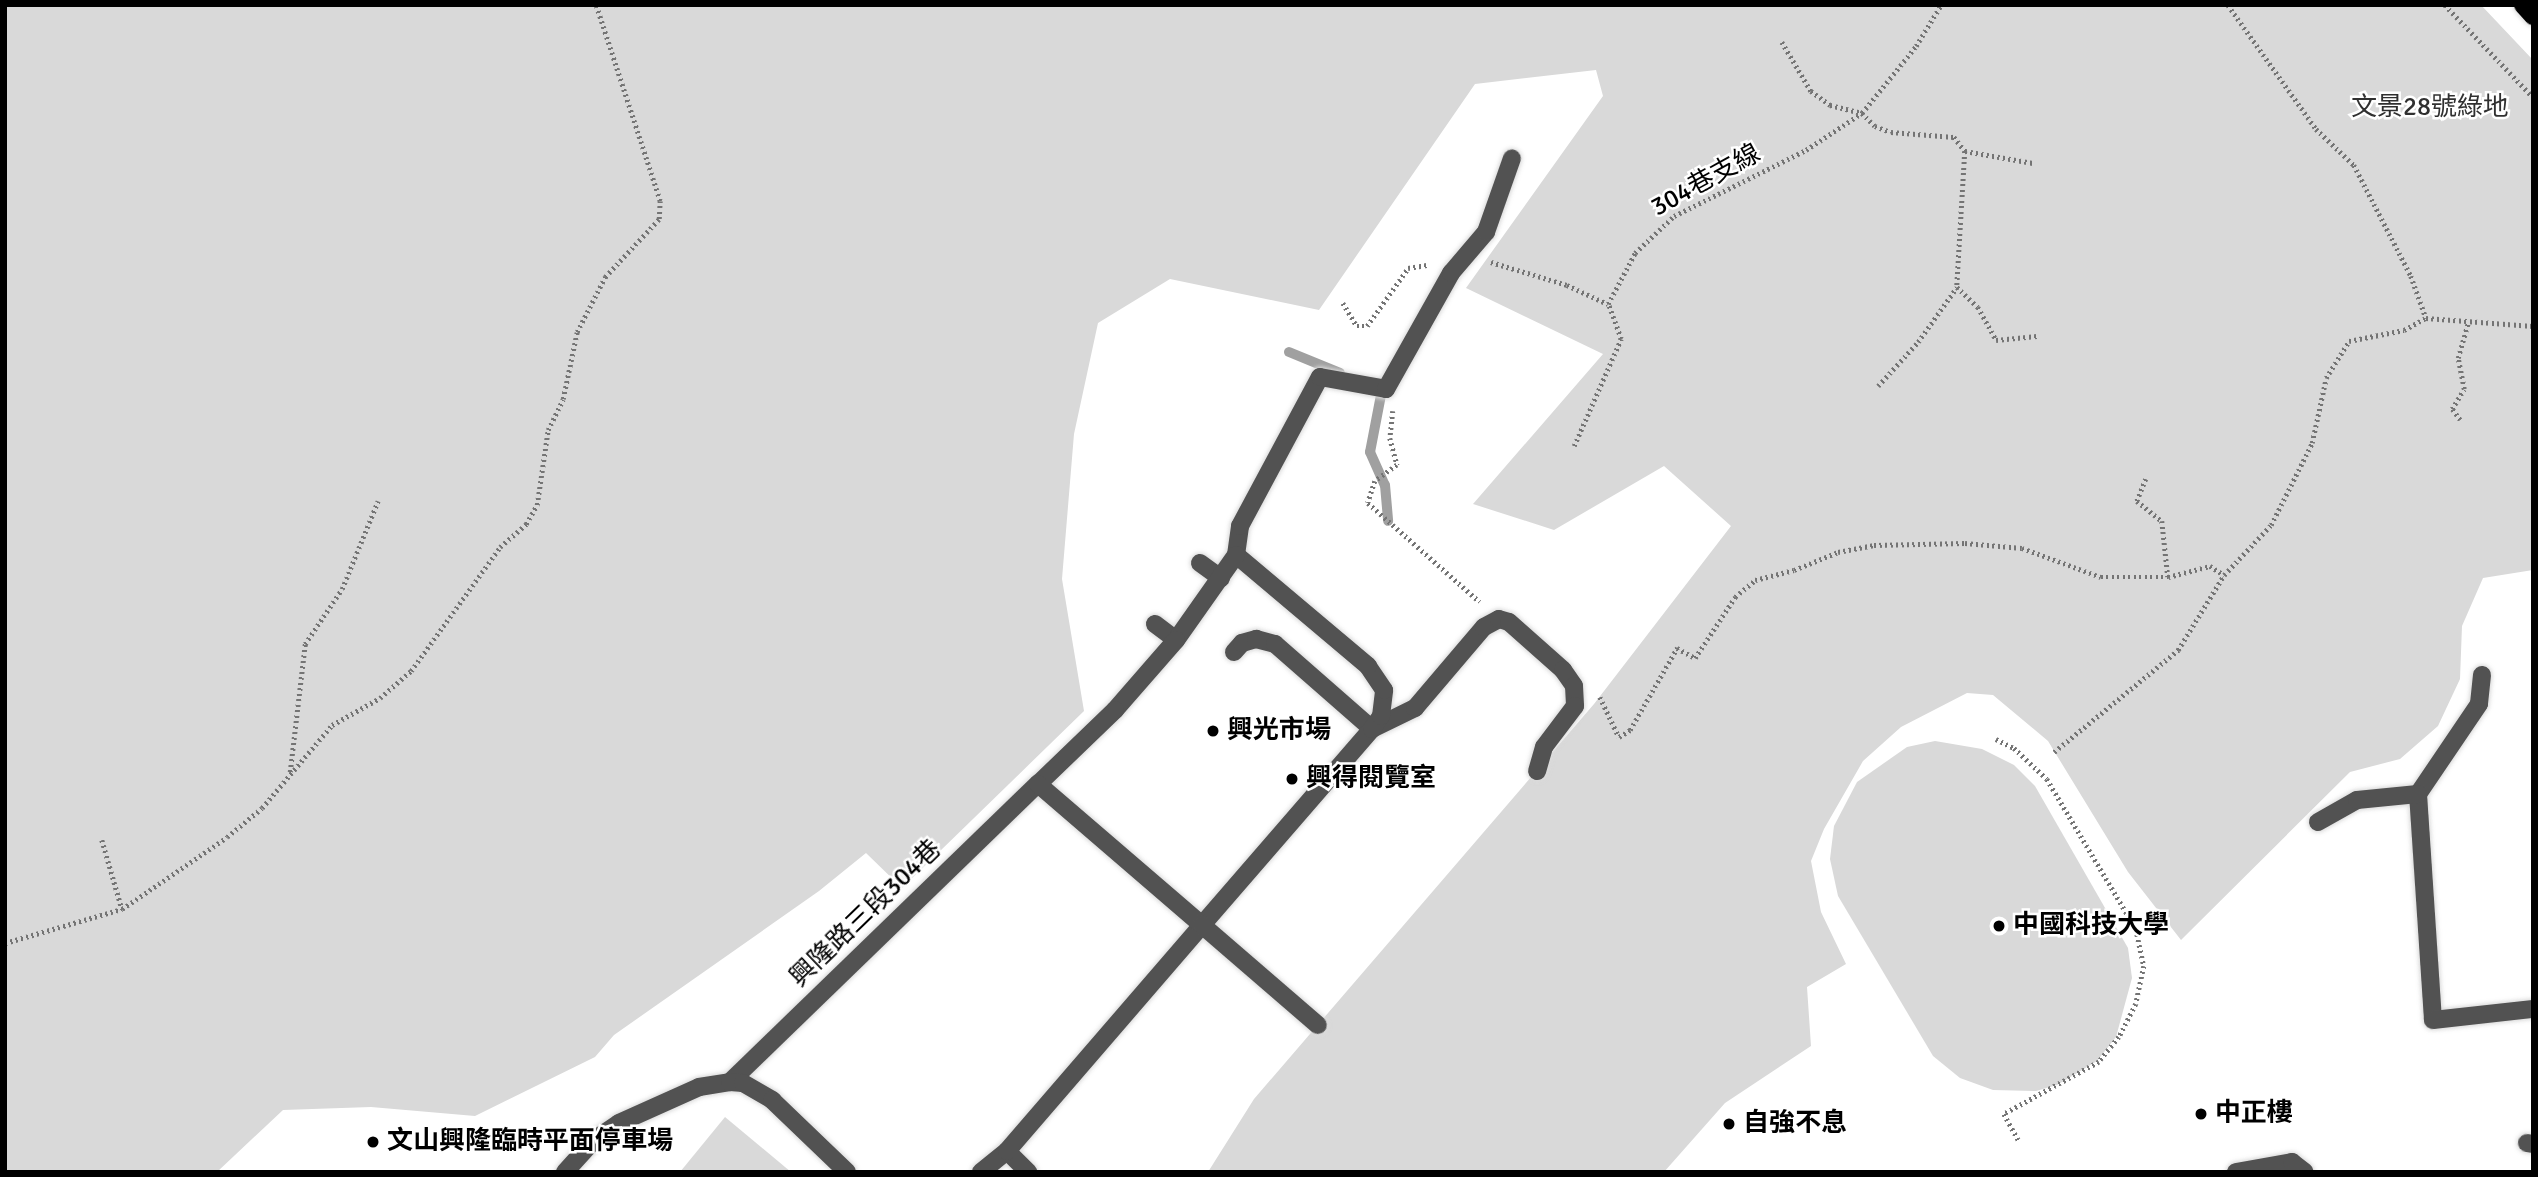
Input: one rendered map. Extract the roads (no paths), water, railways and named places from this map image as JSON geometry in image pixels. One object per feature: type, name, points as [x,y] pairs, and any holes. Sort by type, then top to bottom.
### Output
[{"type":"main road","points":[[2523,5],[2533,16]]},
{"type":"street","name":"興隆路三段304巷","points":[[730,1082],[1115,709],[1176,640],[1236,555],[1240,526],[1320,377],[1386,389],[1451,273],[1471,255],[1486,232],[1512,158]]},
{"type":"street","points":[[981,1172],[1007,1151],[1372,729],[1385,703],[1379,680],[1236,555]]},
{"type":"street","points":[[1200,563],[1221,578]]},
{"type":"street","points":[[1372,729],[1415,708],[1484,627],[1499,619],[1509,622],[1546,655],[1574,686],[1575,706],[1544,747],[1537,771]]},
{"type":"street","points":[[1155,624],[1176,640]]},
{"type":"street","points":[[1234,652],[1242,643],[1256,639],[1275,644],[1372,729]]},
{"type":"street","points":[[2482,676],[2479,704],[2418,794],[2433,1020],[2533,1009]]},
{"type":"street","points":[[1038,784],[1318,1025]]},
{"type":"street","points":[[2318,821],[2357,800],[2418,794]]},
{"type":"street","points":[[565,1172],[594,1140],[618,1123],[699,1087],[730,1082],[743,1083],[772,1100],[846,1172]]},
{"type":"street","points":[[1007,1151],[1028,1172]]},
{"type":"street","points":[[2236,1172],[2292,1162],[2305,1172]]},
{"type":"waterway","points":[[1289,352],[1340,373]]},
{"type":"waterway","points":[[1381,395],[1370,452],[1385,485],[1388,521]]},
{"type":"place","name":"興光市場","points":[[1213,731]]},
{"type":"place","name":"興得閱覽室","points":[[1292,779]]},
{"type":"place","name":"中國科技大學","points":[[1999,926]]},
{"type":"place","name":"中正樓","points":[[2201,1114]]},
{"type":"place","name":"自強不息","points":[[1729,1124]]},
{"type":"place","name":"文山興隆臨時平面停車場","points":[[373,1142]]},
{"type":"park label","name":"文景28號綠地","points":[[2430,108]]}]
